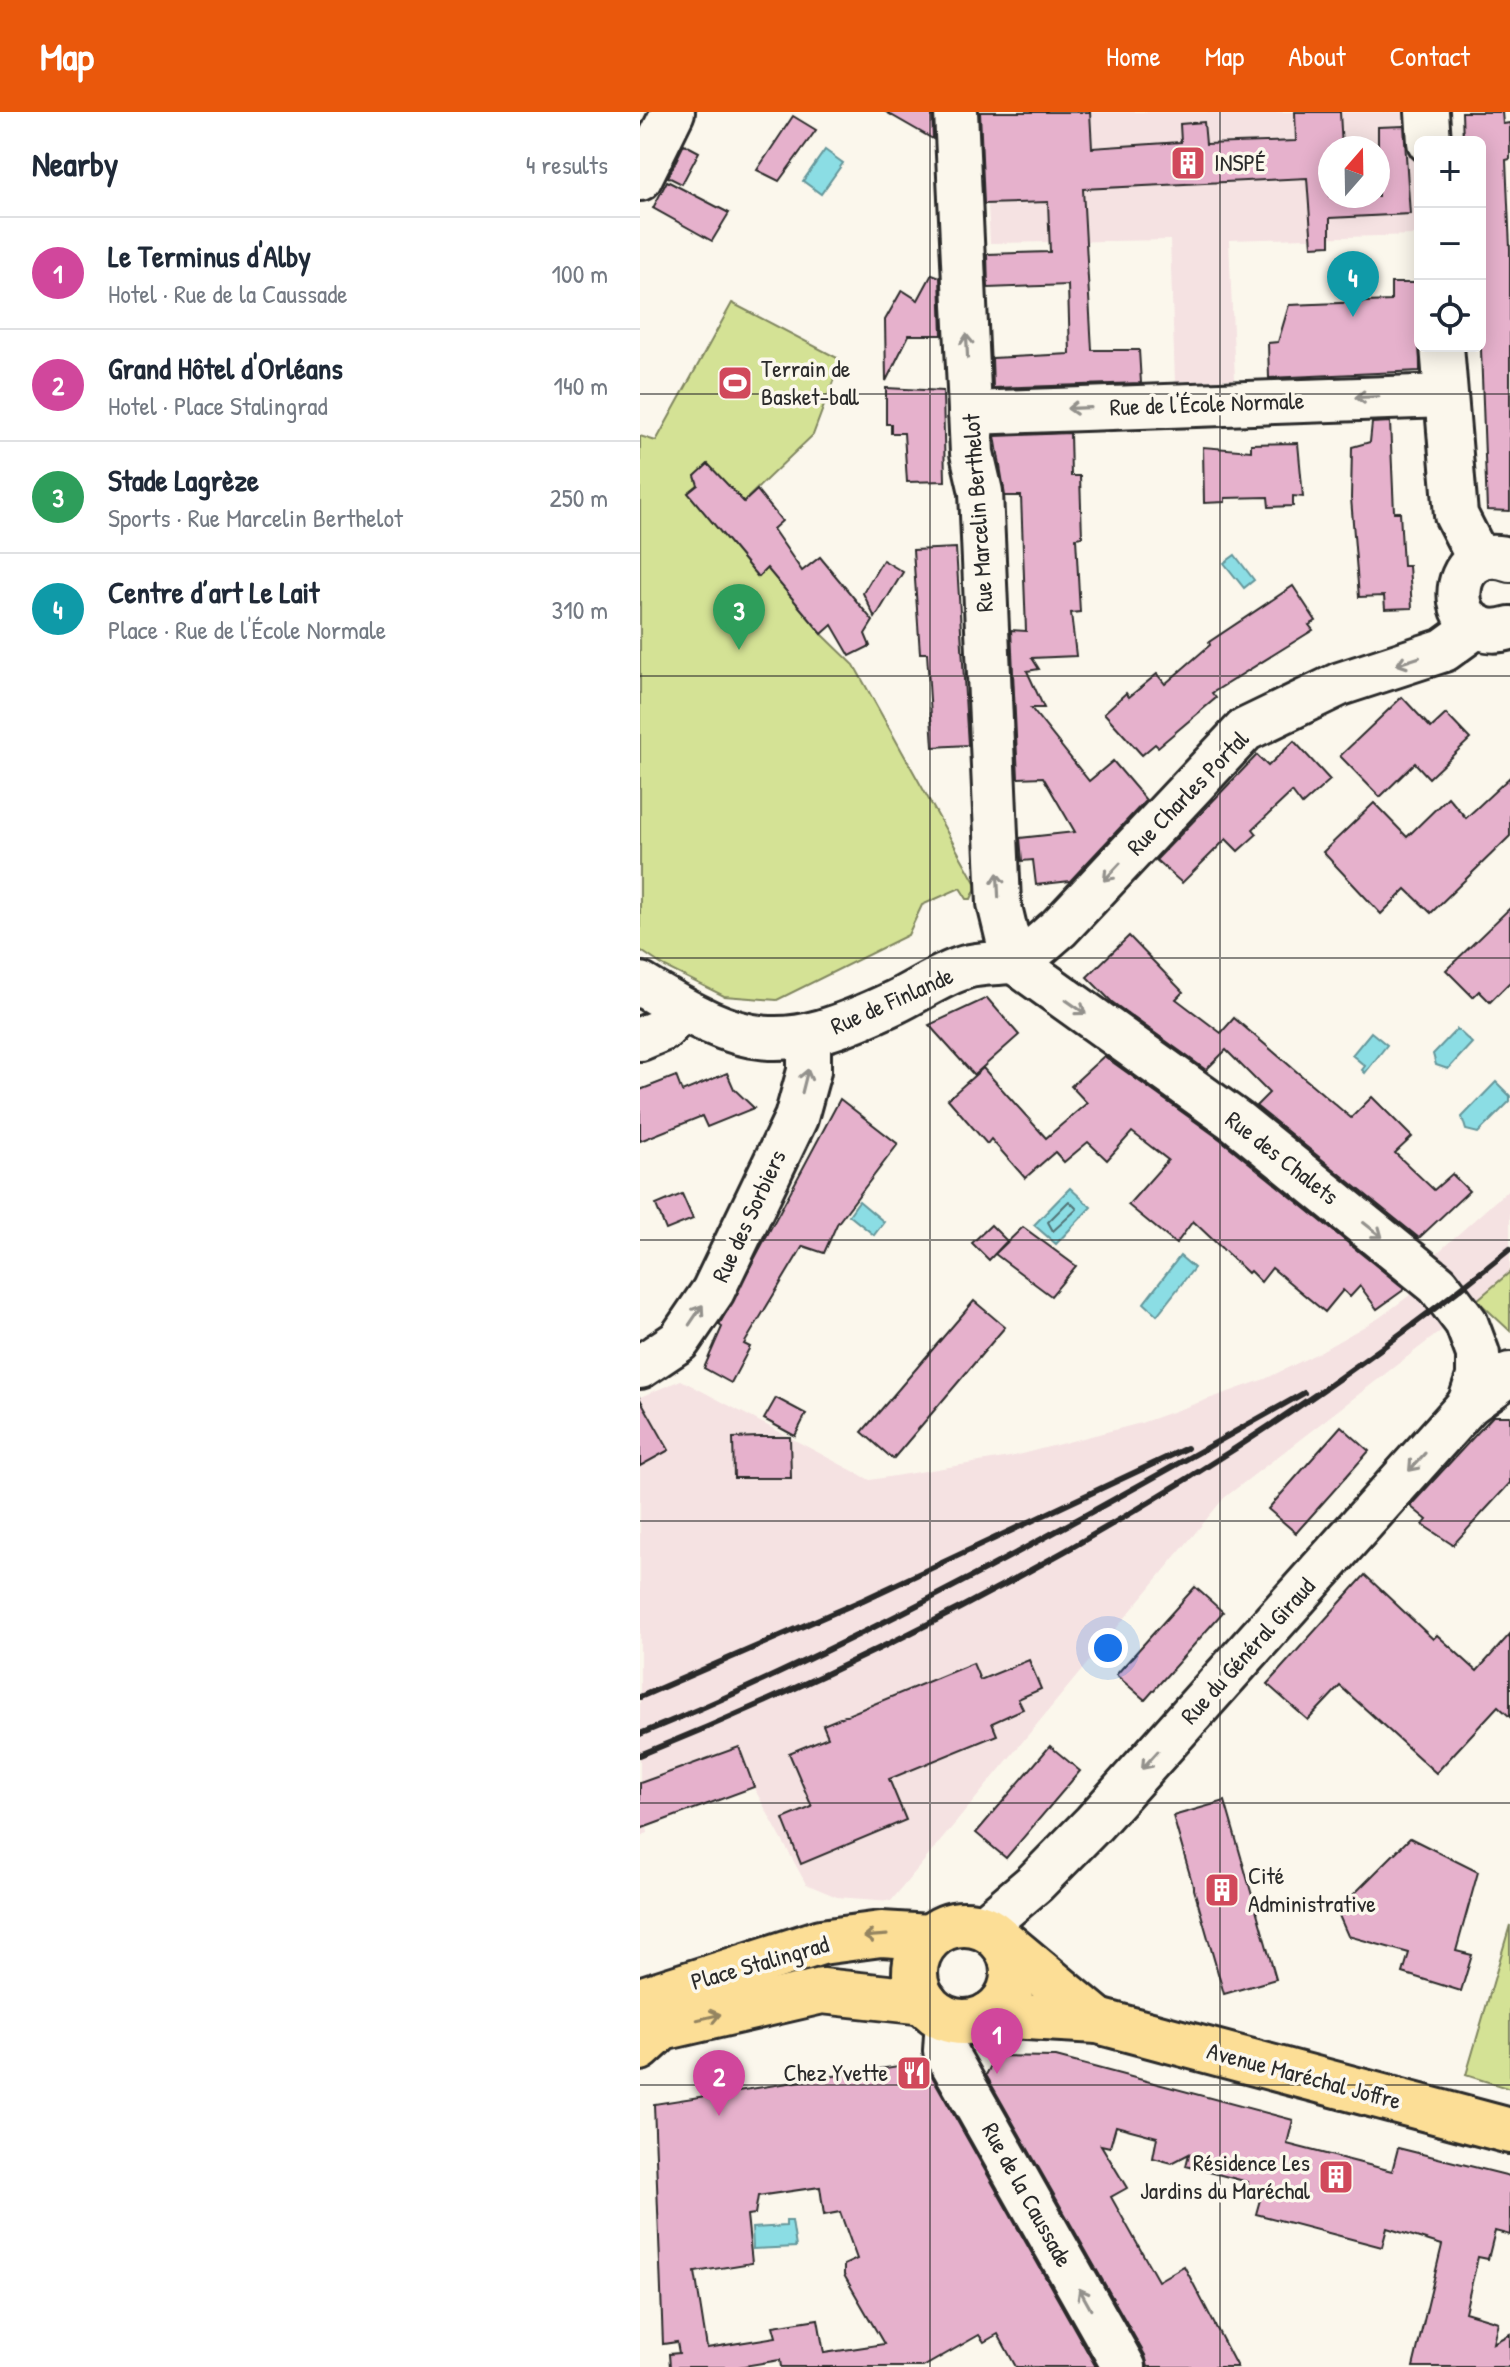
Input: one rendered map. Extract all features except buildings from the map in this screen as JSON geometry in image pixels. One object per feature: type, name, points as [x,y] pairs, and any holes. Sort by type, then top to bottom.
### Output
[{"type":"main road","points":[[992,1934],[1013,1966],[1008,1994],[954,2012],[915,1976],[916,1961],[930,1937],[955,1925],[992,1934],[1098,2021]]},
{"type":"main road","name":"Place Stalingrad","points":[[640,2000],[821,1942],[881,1934],[930,1937]]},
{"type":"main road","name":"Place Stalingrad","points":[[640,2048],[662,2028],[822,1991],[954,2012],[1098,2021]]},
{"type":"main road","name":"Avenue Maréchal Joffre","points":[[1098,2021],[1510,2131]]},
{"type":"street","points":[[640,179],[673,112]]},
{"type":"street","name":"Rue Marcelin Berthelot","points":[[956,112],[972,453],[981,492],[999,903],[1013,961]]},
{"type":"street","points":[[1427,112],[1429,136]]},
{"type":"street","points":[[1442,352],[1456,515],[1494,560],[1462,576],[1458,598],[1467,619],[1493,627]]},
{"type":"street","name":"Rue de l'École Normale","points":[[970,413],[1445,396]]},
{"type":"street","name":"Rue Charles Portal","points":[[1013,961],[1030,952],[1059,928],[1245,730],[1340,684],[1444,650],[1493,627]]},
{"type":"street","name":"Rue de Finlande","points":[[640,984],[682,1009],[751,1039],[809,1037],[847,1024],[967,966],[1013,961]]},
{"type":"street","name":"Rue des Chalets","points":[[1013,961],[1236,1121],[1438,1285],[1466,1322],[1478,1354],[1478,1377],[1469,1404]]},
{"type":"street","points":[[640,1039],[664,1029],[682,1009]]},
{"type":"street","name":"Rue des Sorbiers","points":[[640,1367],[679,1341],[713,1291],[796,1118],[809,1071],[809,1037]]},
{"type":"street","name":"Rue du Général Giraud","points":[[992,1934],[1469,1404],[1510,1374]]},
{"type":"street","name":"Rue de la Caussade","points":[[954,2012],[945,2051],[1124,2367]]},
{"type":"shaded area","points":[[983,112],[1411,112],[1414,235],[1229,240],[1235,379],[1175,382],[1170,240],[990,243]]},
{"type":"shaded area","points":[[1510,1188],[1510,1272],[1477,1300],[1436,1254]]},
{"type":"shaded area","points":[[1418,1289],[1446,1327],[1224,1498],[891,1901],[837,1897],[806,1884],[754,1788],[647,1827],[648,1833],[640,1836],[640,1397],[681,1380],[870,1480],[1010,1457],[1141,1423],[1265,1379],[1379,1318]]},
{"type":"green space","points":[[732,303],[841,360],[813,435],[743,502],[708,465],[695,476],[698,485],[688,493],[757,576],[767,568],[822,634],[854,665],[977,886],[971,899],[967,899],[960,888],[922,905],[908,935],[777,1000],[724,996],[665,967],[640,950],[640,436],[656,441]]},
{"type":"green space","points":[[1510,1272],[1510,1331],[1477,1300]]},
{"type":"green space","points":[[1510,1925],[1510,2089],[1466,2075]]},
{"type":"water","points":[[825,150],[843,163],[821,194],[803,181]]},
{"type":"water","points":[[1235,555],[1254,580],[1244,588],[1224,563]]},
{"type":"water","points":[[1457,1029],[1472,1043],[1448,1069],[1436,1065],[1433,1054]]},
{"type":"water","points":[[1371,1032],[1387,1045],[1365,1073],[1362,1070],[1365,1066],[1352,1055]]},
{"type":"water","points":[[1496,1082],[1510,1096],[1510,1101],[1478,1133],[1466,1130],[1462,1117]]},
{"type":"water","points":[[1070,1188],[1091,1207],[1056,1244],[1034,1225]]},
{"type":"water","points":[[859,1201],[884,1222],[874,1235],[849,1215]]},
{"type":"water","points":[[1180,1256],[1194,1268],[1157,1315],[1144,1303]]},
{"type":"water","points":[[786,2221],[792,2221],[796,2247],[753,2249],[752,2228],[786,2226]]},
{"type":"railway","points":[[640,1755],[757,1706],[871,1652],[984,1595],[1094,1534],[1203,1469],[1308,1400],[1411,1327],[1510,1249]]},
{"type":"railway","points":[[640,1734],[894,1617],[1059,1530],[1304,1393]]},
{"type":"railway","points":[[640,1697],[863,1600],[1187,1448]]},
{"type":"place","name":"INSPÉ","points":[[1188,163]]},
{"type":"place","name":"Centre d’art Le Lait","points":[[1353,317]]},
{"type":"place","name":"Terrain de Basket-ball","points":[[735,383]]},
{"type":"place","name":"Stade Lagrèze","points":[[739,650]]},
{"type":"place","name":"Cité Administrative","points":[[1222,1890]]},
{"type":"place","name":"Chez Yvette","points":[[914,2073]]},
{"type":"place","name":"Le Terminus d'Alby","points":[[997,2074]]},
{"type":"place","name":"Grand Hôtel d'Orléans","points":[[719,2116]]},
{"type":"place","name":"Résidence Les Jardins du Maréchal","points":[[1336,2177]]}]
